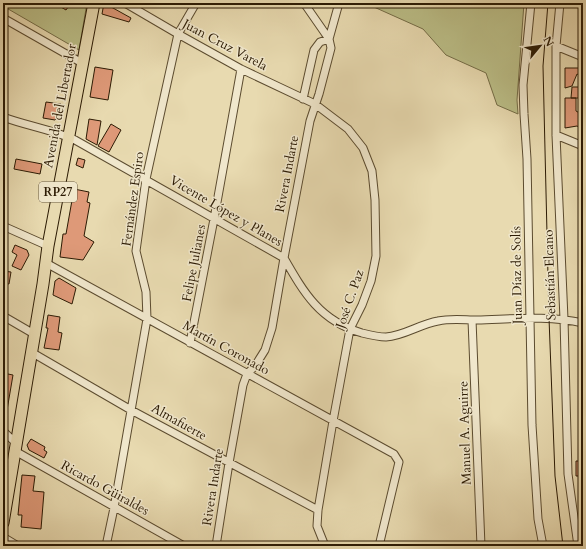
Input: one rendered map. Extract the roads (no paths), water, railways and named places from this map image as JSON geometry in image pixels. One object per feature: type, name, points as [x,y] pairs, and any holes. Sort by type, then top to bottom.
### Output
[{"type":"main road","name":"Avenida del Libertador","points":[[3,523],[48,246],[94,3]]},
{"type":"street","name":"Juan Cruz Varela","points":[[125,3],[241,69],[315,104]]},
{"type":"street","name":"Fernández Espiro","points":[[106,546],[147,319],[146,292],[136,251],[146,179],[178,34],[196,3]]},
{"type":"street","points":[[303,99],[314,50],[320,42],[329,39],[304,3]]},
{"type":"street","name":"Rivera Indarte","points":[[216,546],[228,463],[243,385],[247,374],[255,366],[265,350],[272,328],[310,121],[331,48],[329,39],[339,3]]},
{"type":"street","name":"Juan Díaz de Solís","points":[[530,3],[524,85],[524,114],[527,159],[532,426],[538,520],[543,546]]},
{"type":"street","name":"Sebastián Elcano","points":[[560,3],[556,46],[556,135],[564,319],[568,474],[578,546]]},
{"type":"street","points":[[3,18],[82,63]]},
{"type":"street","points":[[556,46],[583,57]]},
{"type":"street","name":"Felipe Julianes","points":[[190,343],[241,69]]},
{"type":"street","name":"José C. Paz","points":[[315,104],[348,129],[363,148],[372,171],[376,200],[376,256],[371,281],[362,305],[350,329],[332,421],[318,510],[317,526],[324,546]]},
{"type":"street","name":"Vicente López y Planes","points":[[3,117],[35,127],[49,129],[68,137],[146,179],[284,258],[303,290],[316,306],[334,320],[350,329],[371,335],[386,337],[438,321],[530,318],[564,319],[583,323]]},
{"type":"street","points":[[556,135],[583,146]]},
{"type":"street","points":[[3,226],[48,246]]},
{"type":"street","name":"Martín Coronado","points":[[46,263],[394,454],[399,462],[379,546]]},
{"type":"street","points":[[3,316],[34,334]]},
{"type":"street","name":"Manuel A. Aguirre","points":[[472,320],[481,546]]},
{"type":"street","name":"Almafuerte","points":[[31,352],[131,410],[318,510]]},
{"type":"street","name":"Ricardo Güiraldes","points":[[3,431],[15,447],[114,508],[184,546]]},
{"type":"street","points":[[3,537],[18,546]]},
{"type":"tram line","points":[[548,3],[543,66],[549,318],[555,476],[563,546]]}]
